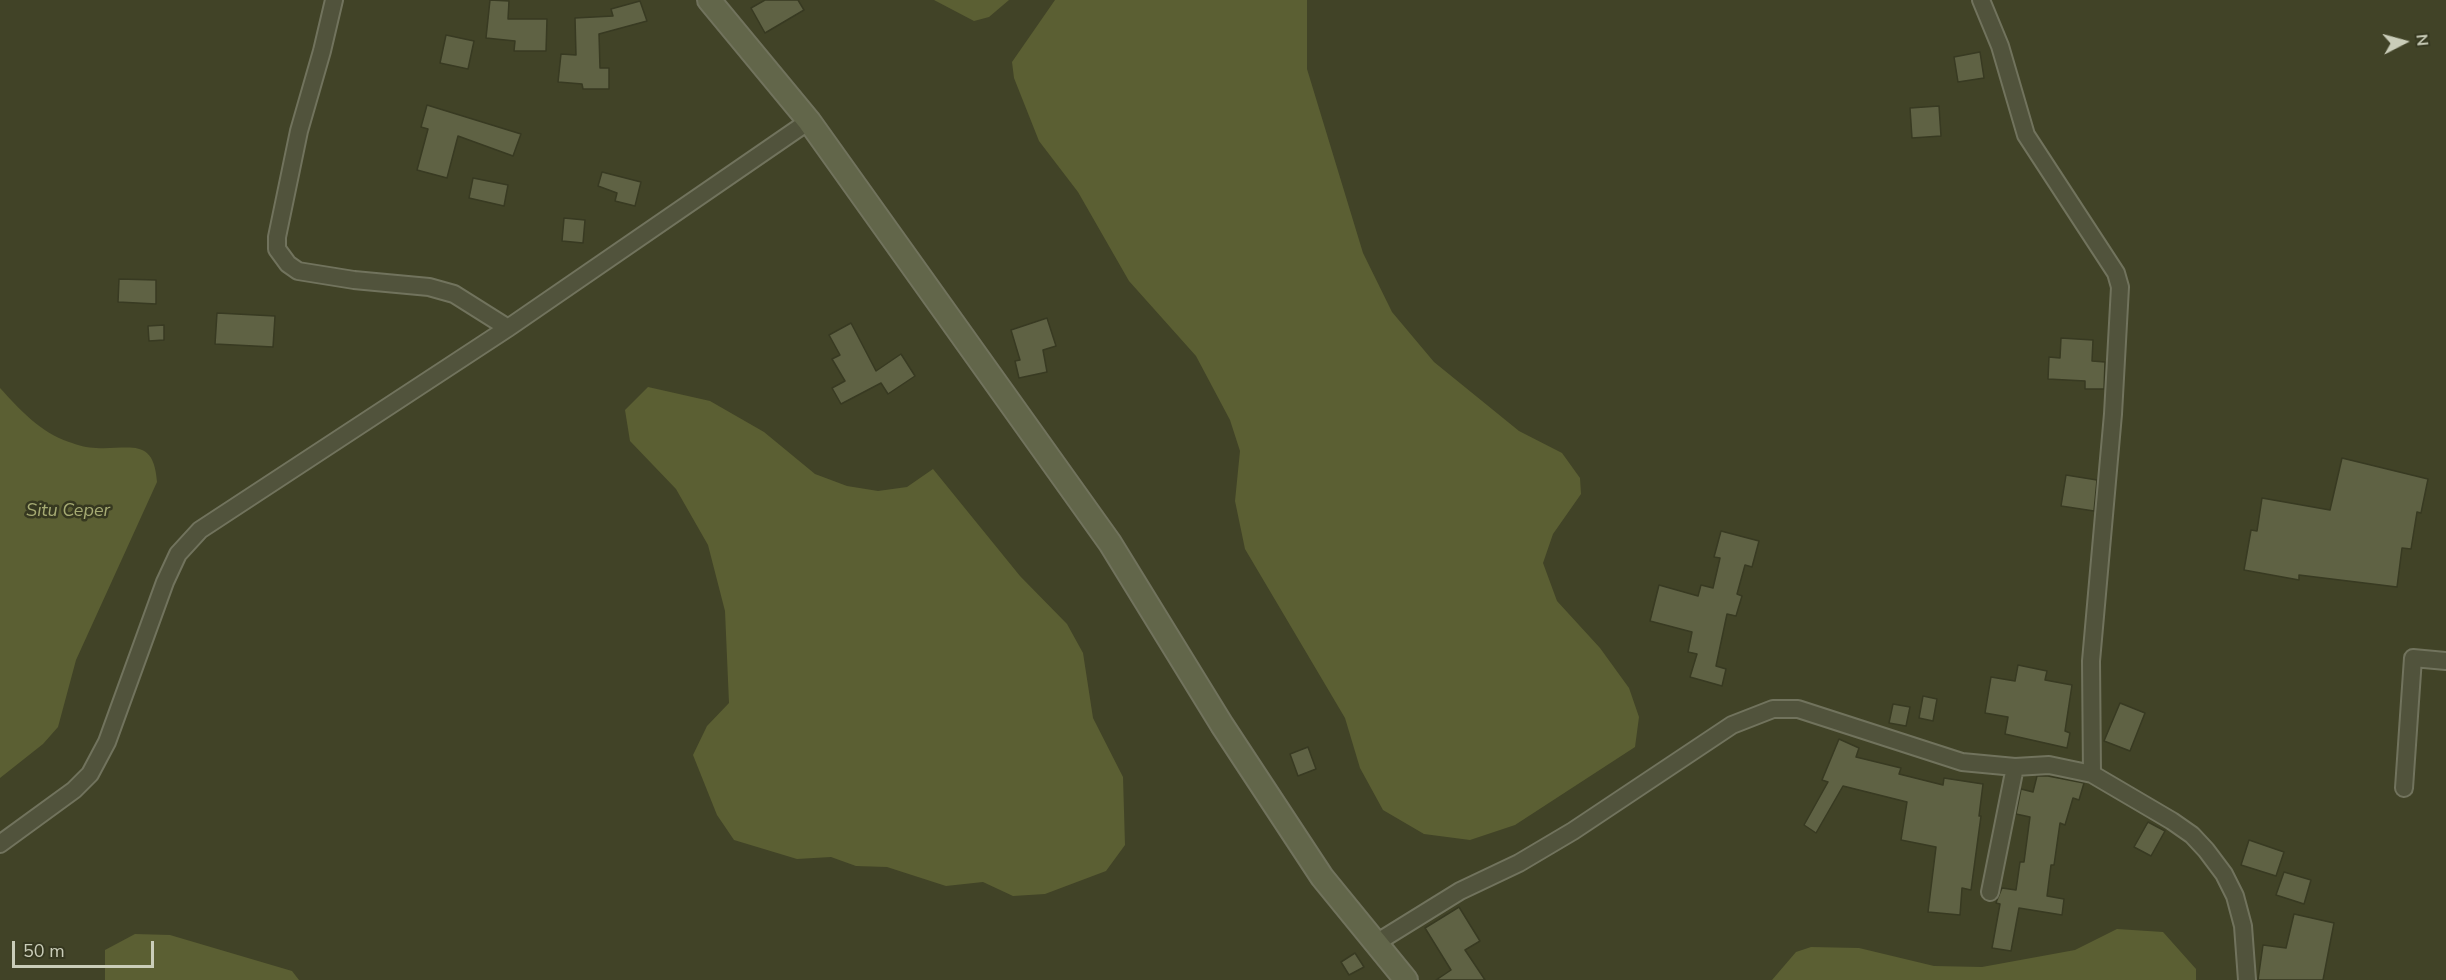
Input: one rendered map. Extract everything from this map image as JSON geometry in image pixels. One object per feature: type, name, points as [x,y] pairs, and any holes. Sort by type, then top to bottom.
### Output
[{"type":"street","points":[[334,0],[299,131],[277,237],[277,249],[288,264],[298,271],[354,280],[429,286],[454,294],[508,328]]},
{"type":"street","points":[[709,0],[809,121],[1110,543],[1222,725],[1322,877],[1406,980]]},
{"type":"street","points":[[1981,0],[2000,46],[2025,135],[2116,273],[2120,287],[2113,414],[2091,661],[2092,774]]},
{"type":"street","points":[[0,844],[74,790],[90,774],[99,759],[165,582],[178,554],[200,530],[508,328],[809,121]]},
{"type":"street","points":[[2404,788],[2413,658],[2446,660]]},
{"type":"street","points":[[1376,943],[1460,891],[1519,863],[1573,831],[1732,725],[1773,709],[1798,709],[1962,762],[2016,766],[2049,765],[2092,774],[2172,821],[2192,835],[2206,850],[2224,874],[2235,896],[2243,926],[2247,980]]},
{"type":"street","points":[[1990,892],[2016,766]]},
{"type":"water","points":[[934,0],[1009,0],[989,17],[974,21]]},
{"type":"water","points":[[1055,0],[1307,0],[1307,69],[1363,253],[1392,312],[1434,362],[1519,431],[1562,453],[1580,478],[1581,494],[1553,534],[1543,563],[1557,601],[1600,648],[1629,688],[1639,717],[1635,747],[1515,825],[1470,840],[1424,834],[1383,810],[1360,768],[1345,718],[1245,549],[1235,501],[1240,451],[1230,420],[1196,356],[1129,281],[1078,192],[1039,141],[1014,78],[1012,62]]},
{"type":"water","points":[[648,387],[710,401],[764,432],[815,474],[847,486],[878,491],[907,487],[933,469],[1020,576],[1067,624],[1083,653],[1093,718],[1123,777],[1125,845],[1106,871],[1045,894],[1013,896],[983,882],[946,886],[887,867],[856,866],[831,857],[797,859],[734,840],[717,815],[693,755],[707,726],[729,703],[725,611],[708,545],[676,489],[630,441],[625,410]]},
{"type":"water","name":"Situ Ceper","points":[[0,388],[31,420],[59,438],[90,447],[129,448],[145,452],[155,467],[157,482],[76,660],[58,727],[43,744],[0,778]]},
{"type":"water","points":[[2117,929],[2163,932],[2196,969],[2196,980],[1772,980],[1796,952],[1811,947],[1859,948],[1934,966],[1982,967],[2075,950]]},
{"type":"water","points":[[135,934],[170,935],[292,971],[299,980],[105,980],[105,950]]},
{"type":"building","points":[[490,0],[509,1],[508,19],[547,19],[546,51],[514,51],[515,41],[486,38]]},
{"type":"building","points":[[765,0],[798,0],[804,10],[765,33],[751,8]]},
{"type":"building","points":[[640,1],[647,21],[599,34],[600,68],[609,68],[609,89],[583,89],[582,84],[558,82],[561,54],[576,55],[575,18],[613,16],[611,9]]},
{"type":"building","points":[[446,35],[474,41],[468,69],[440,63]]},
{"type":"building","points":[[1980,52],[1984,78],[1958,82],[1954,57]]},
{"type":"building","points":[[427,105],[521,134],[513,156],[458,136],[447,178],[417,170],[428,129],[421,127]]},
{"type":"building","points":[[1939,106],[1941,136],[1912,138],[1910,108]]},
{"type":"building","points":[[602,172],[641,182],[635,206],[615,201],[617,193],[598,186]]},
{"type":"building","points":[[473,178],[508,185],[504,206],[469,198]]},
{"type":"building","points":[[564,218],[585,220],[583,243],[562,241]]},
{"type":"building","points":[[119,279],[156,280],[156,304],[118,302]]},
{"type":"building","points":[[217,313],[275,316],[273,347],[215,344]]},
{"type":"building","points":[[1047,318],[1056,346],[1043,350],[1047,372],[1019,378],[1015,361],[1020,360],[1011,330]]},
{"type":"building","points":[[851,323],[876,371],[901,354],[915,376],[888,394],[881,383],[841,404],[832,388],[845,381],[832,359],[840,355],[829,335]]},
{"type":"building","points":[[164,325],[164,340],[149,341],[148,326]]},
{"type":"building","points":[[2061,338],[2093,340],[2092,361],[2105,362],[2104,389],[2085,389],[2085,381],[2048,379],[2049,357],[2060,358]]},
{"type":"building","points":[[2342,458],[2428,479],[2421,513],[2417,512],[2411,549],[2402,548],[2397,587],[2299,575],[2299,580],[2244,570],[2251,530],[2257,531],[2262,498],[2330,510]]},
{"type":"building","points":[[2066,475],[2097,480],[2094,511],[2061,506]]},
{"type":"building","points":[[1721,531],[1759,541],[1752,567],[1745,565],[1737,594],[1742,596],[1736,616],[1727,614],[1716,666],[1726,669],[1722,686],[1690,677],[1697,654],[1688,652],[1692,632],[1650,621],[1659,585],[1698,596],[1701,585],[1713,588],[1720,558],[1714,557]]},
{"type":"building","points":[[2018,665],[2047,671],[2045,680],[2072,685],[2065,731],[2070,733],[2067,748],[2005,734],[2008,717],[1985,713],[1991,677],[2015,681]]},
{"type":"building","points":[[1923,696],[1937,699],[1933,721],[1919,718]]},
{"type":"building","points":[[2120,703],[2145,713],[2130,751],[2104,741]]},
{"type":"building","points":[[1893,704],[1910,707],[1906,726],[1889,723]]},
{"type":"building","points":[[1839,739],[1859,748],[1856,757],[1901,768],[1899,774],[1943,785],[1944,778],[1983,784],[1971,890],[1962,888],[1960,915],[1928,912],[1936,847],[1901,840],[1907,802],[1843,786],[1816,833],[1804,825],[1828,782],[1822,780]]},
{"type":"building","points":[[1308,747],[1316,769],[1298,776],[1290,754]]},
{"type":"building","points":[[2037,776],[2084,783],[2079,800],[2073,798],[2065,825],[2060,823],[2054,865],[2051,865],[2047,896],[2064,899],[2062,915],[2019,908],[2011,951],[1992,948],[2000,904],[1996,903],[1997,900],[2002,888],[2016,890],[2020,862],[2024,862],[2030,817],[2016,814],[2021,789],[2033,792]]},
{"type":"building","points":[[2148,822],[2165,831],[2151,856],[2134,847]]},
{"type":"building","points":[[2249,840],[2284,852],[2276,876],[2241,865]]},
{"type":"building","points":[[2284,872],[2311,880],[2304,904],[2276,895]]},
{"type":"building","points":[[1459,907],[1480,941],[1465,950],[1485,980],[1436,980],[1451,970],[1425,928]]},
{"type":"building","points":[[2294,914],[2334,923],[2323,980],[2258,980],[2263,945],[2286,948]]},
{"type":"building","points":[[1355,953],[1364,967],[1349,975],[1341,962]]}]
